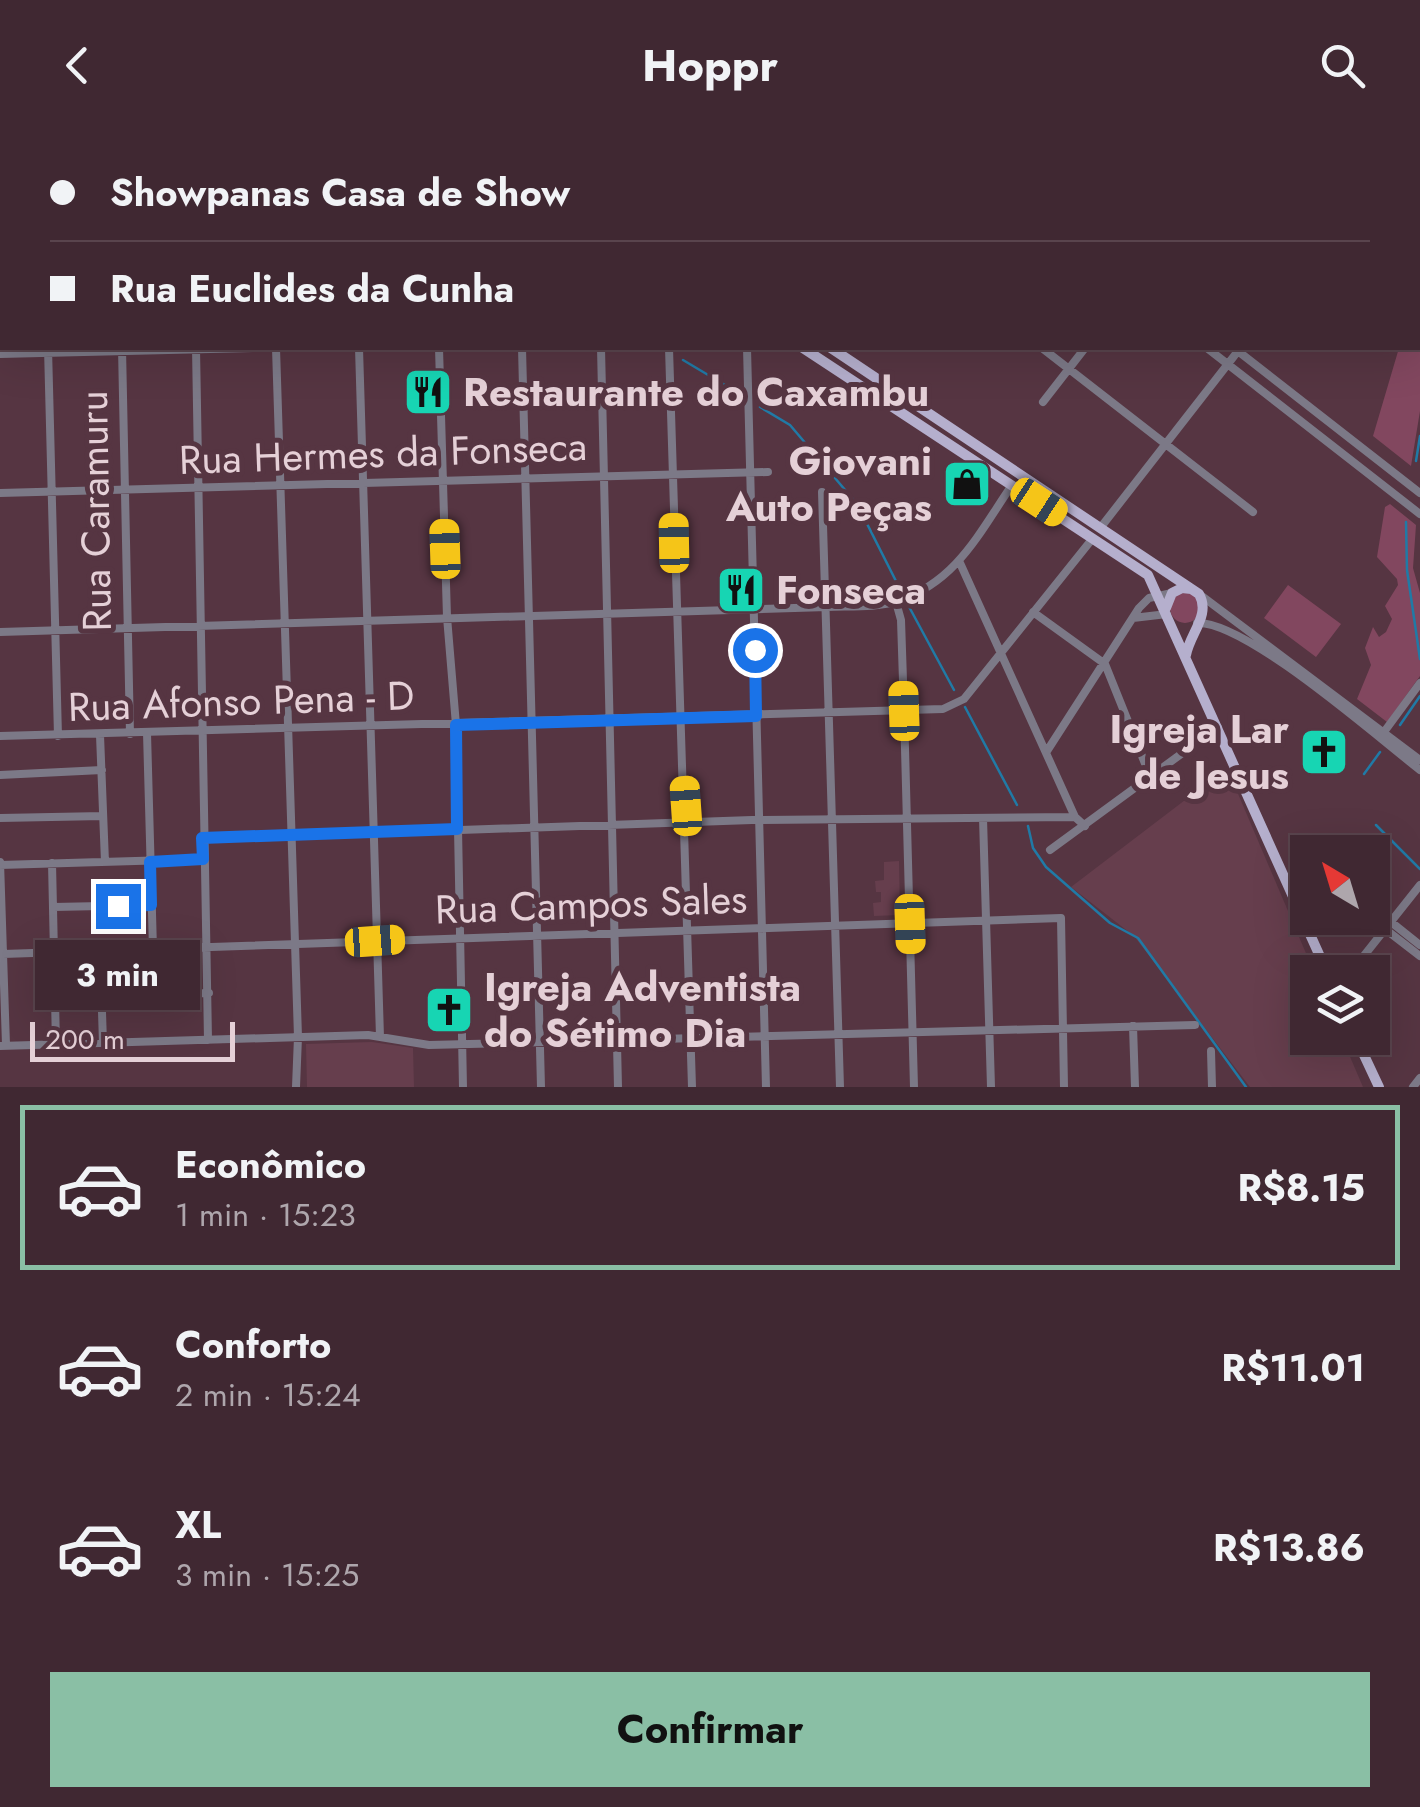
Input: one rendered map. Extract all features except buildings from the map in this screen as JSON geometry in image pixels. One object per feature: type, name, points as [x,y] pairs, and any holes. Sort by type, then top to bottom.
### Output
[{"type":"main road","points":[[806,350],[1148,575],[1319,955]]},
{"type":"main road","points":[[834,350],[1196,592],[1204,600],[1204,612],[1186,656]]},
{"type":"main road","points":[[834,367],[843,355]]},
{"type":"main road","points":[[1012,484],[1020,472]]},
{"type":"main road","points":[[1168,618],[1168,599],[1172,593],[1182,588],[1196,592]]},
{"type":"main road","points":[[1168,618],[1186,627],[1197,623]]},
{"type":"main road","points":[[1364,1055],[1379,1087]]},
{"type":"street","points":[[48,350],[58,736]]},
{"type":"street","points":[[0,354],[122,350]]},
{"type":"street","name":"Rua Caramuru","points":[[122,350],[130,734]]},
{"type":"street","points":[[196,350],[208,1040]]},
{"type":"street","points":[[276,350],[290,729],[296,1087]]},
{"type":"street","points":[[359,350],[380,1037]]},
{"type":"street","points":[[439,350],[447,617],[456,725],[463,1087]]},
{"type":"street","points":[[522,350],[541,1087]]},
{"type":"street","points":[[601,350],[618,1087]]},
{"type":"street","points":[[669,350],[692,1087]]},
{"type":"street","points":[[747,350],[766,1087]]},
{"type":"street","points":[[1045,350],[1252,512]]},
{"type":"street","points":[[1043,402],[1083,350]]},
{"type":"street","points":[[1210,350],[1416,511],[1420,496],[1406,482],[1237,350]]},
{"type":"street","points":[[1101,527],[1235,350]]},
{"type":"street","points":[[1302,422],[1312,409]]},
{"type":"street","points":[[1320,436],[1331,424]]},
{"type":"street","name":"Rua Hermes da Fonseca","points":[[0,493],[768,472]]},
{"type":"street","points":[[1395,495],[1406,482]]},
{"type":"street","points":[[0,632],[896,602],[946,576],[960,563],[1012,484]]},
{"type":"street","points":[[822,492],[840,1087]]},
{"type":"street","name":"Rua Afonso Pena - D","points":[[0,736],[756,716],[953,706],[964,699],[1093,538]]},
{"type":"street","points":[[960,563],[1075,818],[1084,826]]},
{"type":"street","points":[[1196,592],[1420,770]]},
{"type":"street","points":[[1047,751],[1132,618],[1148,598],[1172,593]]},
{"type":"street","points":[[896,602],[901,620],[914,1087]]},
{"type":"street","points":[[1034,612],[1105,664],[1150,776]]},
{"type":"street","points":[[1132,618],[1168,618]]},
{"type":"street","points":[[1197,623],[1215,624],[1268,649],[1420,760]]},
{"type":"street","points":[[1384,732],[1420,683]]},
{"type":"street","points":[[1050,850],[1218,727]]},
{"type":"street","points":[[147,733],[152,950]]},
{"type":"street","points":[[100,735],[105,862]]},
{"type":"street","points":[[0,775],[102,770]]},
{"type":"street","points":[[0,818],[103,816]]},
{"type":"street","points":[[983,818],[990,1087]]},
{"type":"street","points":[[202,838],[760,821],[1075,818]]},
{"type":"street","points":[[203,859],[0,863],[3,1045],[298,1037],[380,1037],[422,1045],[1195,1024]]},
{"type":"street","points":[[52,863],[56,1044]]},
{"type":"street","points":[[1390,923],[1420,885]]},
{"type":"street","points":[[53,907],[151,905]]},
{"type":"street","name":"Rua Campos Sales","points":[[3,954],[1060,918],[1063,1028]]},
{"type":"street","points":[[1390,927],[1420,945]]},
{"type":"street","points":[[1390,928],[1420,956]]},
{"type":"street","points":[[1365,955],[1381,935]]},
{"type":"street","points":[[100,950],[103,1043]]},
{"type":"street","points":[[102,996],[208,993]]},
{"type":"street","points":[[1133,1026],[1135,1087]]},
{"type":"street","points":[[1063,1028],[1064,1087]]},
{"type":"street","points":[[1211,1051],[1212,1087]]},
{"type":"street","points":[[1414,1087],[1420,1078]]},
{"type":"shaded area","points":[[1398,350],[1420,350],[1420,411],[1411,466],[1373,436]]},
{"type":"shaded area","points":[[1390,504],[1416,525],[1413,568],[1420,593],[1420,676],[1387,722],[1357,699],[1371,665],[1365,648],[1373,627],[1379,637],[1386,632],[1392,619],[1385,606],[1398,585],[1377,557],[1385,507]]},
{"type":"shaded area","points":[[1288,585],[1341,624],[1316,657],[1264,618]]},
{"type":"shaded area","points":[[1185,593],[1196,597],[1200,608],[1196,619],[1185,623],[1174,619],[1170,608],[1174,597]]},
{"type":"shaded area","points":[[1227,768],[1290,916],[1290,935],[1298,935],[1307,955],[1290,955],[1290,1055],[1349,1055],[1363,1087],[1250,1087],[1134,936],[1071,887]]},
{"type":"shaded area","points":[[899,861],[900,915],[874,916],[873,903],[881,902],[875,881],[884,880],[884,862]]},
{"type":"shaded area","points":[[372,1042],[413,1048],[414,1087],[307,1087],[306,1044]]},
{"type":"waterway","points":[[683,360],[730,388]]},
{"type":"waterway","points":[[760,407],[790,425],[857,504],[899,587]]},
{"type":"waterway","points":[[1416,461],[1420,436]]},
{"type":"waterway","points":[[1406,522],[1407,570],[1420,659]]},
{"type":"waterway","points":[[907,603],[954,690]]},
{"type":"waterway","points":[[1400,725],[1420,696]]},
{"type":"waterway","points":[[965,707],[1017,805]]},
{"type":"waterway","points":[[1364,774],[1380,752]]},
{"type":"waterway","points":[[1376,825],[1420,869]]},
{"type":"waterway","points":[[1028,826],[1033,848],[1046,867],[1110,923],[1138,938],[1246,1087]]},
{"type":"place","name":"Restaurante do Caxambu","points":[[428,392]]},
{"type":"place","name":"Giovani Auto Peças","points":[[967,484]]},
{"type":"place","name":"Fonseca","points":[[741,590]]},
{"type":"place","name":"Igreja Lar de Jesus","points":[[1324,752]]},
{"type":"place","name":"Igreja Adventista do Sétimo Dia","points":[[449,1010]]},
{"type":"route","points":[[118,906],[151,905],[150,862],[203,859],[202,838],[457,829],[456,725],[756,716],[755,650]]}]
